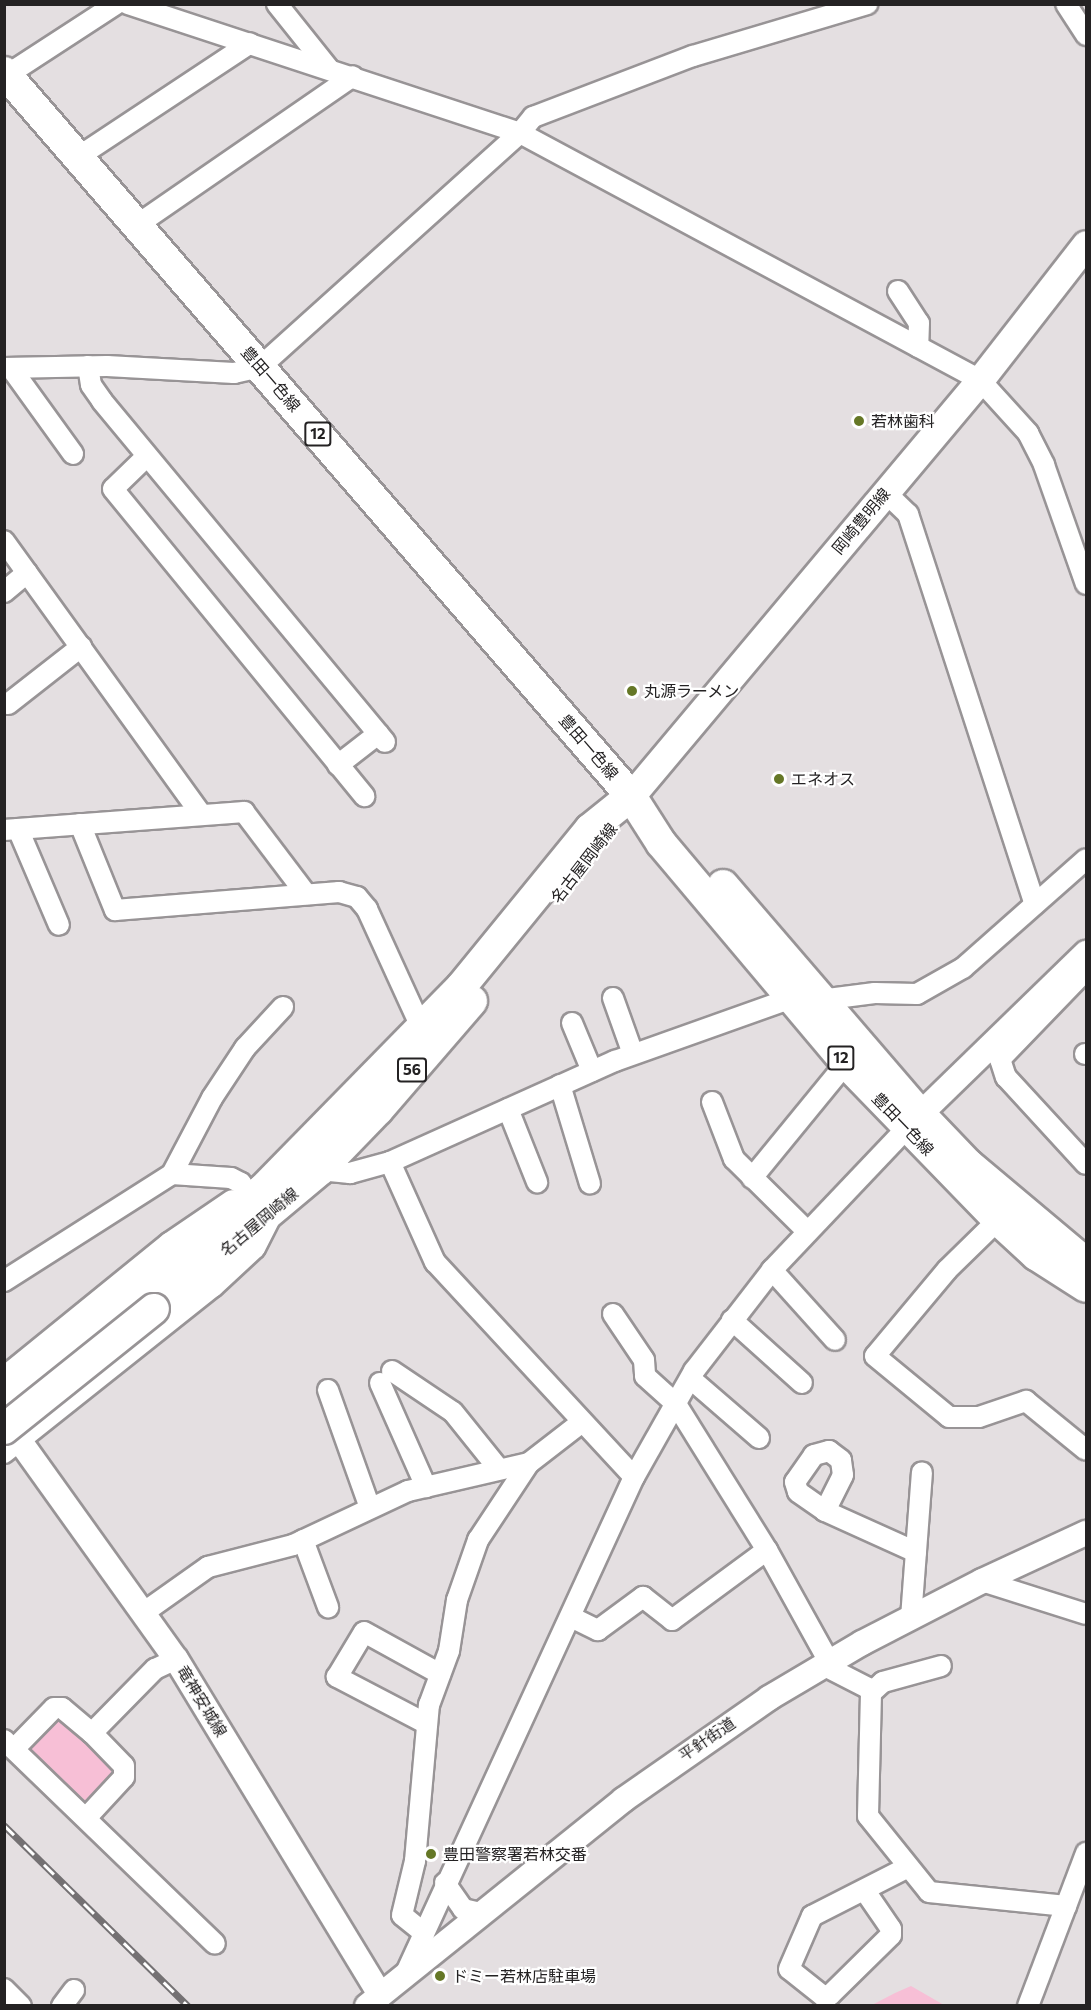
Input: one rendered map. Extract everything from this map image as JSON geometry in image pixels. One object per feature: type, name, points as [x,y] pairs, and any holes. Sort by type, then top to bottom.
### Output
[{"type":"main road","name":"豊田一色線","points":[[6,74],[631,795],[661,843],[806,999],[998,1220],[1036,1255],[1086,1287]]},
{"type":"main road","name":"岡崎豊明線","points":[[631,795],[980,380],[1086,244]]},
{"type":"main road","name":"名古屋岡崎線","points":[[10,1440],[149,1300],[261,1197],[461,987],[590,829],[631,795]]},
{"type":"main road","name":"名古屋岡崎線","points":[[261,1197],[320,1170],[378,1110],[599,849],[631,795]]},
{"type":"main road","name":"豊田一色線","points":[[806,999],[846,1063],[913,1122],[968,1164],[1086,1263]]},
{"type":"main road","name":"名古屋岡崎線","points":[[4,1401],[149,1300]]},
{"type":"street","points":[[6,74],[116,4]]},
{"type":"street","points":[[128,4],[353,76],[520,134],[980,380],[1028,433],[1044,465],[1086,584]]},
{"type":"street","points":[[277,4],[328,68]]},
{"type":"street","points":[[8,368],[88,366],[234,373],[260,367],[520,134],[533,117],[674,63],[834,8],[867,4]]},
{"type":"street","points":[[1066,4],[1086,35]]},
{"type":"street","points":[[78,157],[250,43]]},
{"type":"street","points":[[137,225],[353,76]]},
{"type":"street","points":[[898,291],[919,323],[918,347]]},
{"type":"street","points":[[88,366],[90,385],[381,738],[338,765]]},
{"type":"street","points":[[8,368],[73,454]]},
{"type":"street","points":[[147,456],[113,489],[364,796]]},
{"type":"street","points":[[885,492],[908,514],[1035,904]]},
{"type":"street","points":[[4,541],[200,813]]},
{"type":"street","points":[[4,592],[27,573]]},
{"type":"street","points":[[8,704],[81,647]]},
{"type":"street","points":[[59,925],[11,829],[200,813],[244,812],[306,894]]},
{"type":"street","points":[[80,824],[116,910],[339,892],[357,897],[367,909],[421,1027]]},
{"type":"street","points":[[320,1170],[350,1173],[390,1162],[633,1054],[806,999],[875,993],[917,994],[963,968],[1086,859]]},
{"type":"street","points":[[405,1975],[445,1883],[571,1617],[634,1477],[691,1378],[732,1320],[807,1231],[913,1122],[1086,952]]},
{"type":"street","points":[[1086,970],[1000,1059],[1006,1077],[1086,1164]]},
{"type":"street","points":[[613,998],[633,1054]]},
{"type":"street","points":[[4,1281],[172,1174],[187,1138],[245,1048],[283,1007]]},
{"type":"street","points":[[572,1023],[592,1071]]},
{"type":"street","points":[[752,1178],[846,1063]]},
{"type":"street","points":[[560,1085],[590,1184]]},
{"type":"street","points":[[712,1102],[734,1159],[807,1231]]},
{"type":"street","points":[[508,1109],[537,1182]]},
{"type":"street","points":[[390,1162],[435,1262],[634,1477]]},
{"type":"street","points":[[172,1174],[231,1178],[261,1197]]},
{"type":"street","points":[[4,1377],[169,1243],[261,1197]]},
{"type":"street","points":[[10,1440],[213,1287],[255,1248],[261,1197]]},
{"type":"street","points":[[998,1220],[947,1270],[875,1356],[950,1417],[979,1417],[1026,1401],[1086,1450]]},
{"type":"street","points":[[772,1270],[835,1340]]},
{"type":"street","points":[[613,1314],[644,1360],[645,1376],[676,1404],[767,1550],[826,1663],[868,1688],[871,1693],[868,1816],[908,1868],[929,1892],[1074,1904]]},
{"type":"street","points":[[732,1320],[802,1383]]},
{"type":"street","points":[[426,1487],[386,1377],[453,1412],[498,1468]]},
{"type":"street","points":[[691,1378],[759,1438]]},
{"type":"street","points":[[328,1390],[370,1508]]},
{"type":"street","name":"竜神安城線","points":[[4,1419],[10,1440],[144,1613],[176,1659],[373,2000]]},
{"type":"street","points":[[424,1934],[402,1915],[415,1861],[427,1724],[440,1674],[449,1651],[457,1600],[478,1540],[529,1463],[582,1422]]},
{"type":"street","points":[[144,1613],[208,1567],[303,1540],[408,1491],[498,1468],[529,1463]]},
{"type":"street","points":[[910,1618],[922,1472]]},
{"type":"street","points":[[825,1511],[916,1552]]},
{"type":"street","name":"平針街道","points":[[373,2000],[688,1751],[826,1663],[982,1581],[1086,1533]]},
{"type":"street","points":[[303,1540],[328,1607]]},
{"type":"street","points":[[571,1617],[598,1630],[643,1597],[672,1620],[767,1550]]},
{"type":"street","points":[[982,1581],[1086,1614]]},
{"type":"street","points":[[427,1724],[337,1677],[364,1632],[440,1674]]},
{"type":"street","points":[[92,1733],[155,1669],[176,1659]]},
{"type":"street","points":[[871,1693],[883,1682],[941,1666]]},
{"type":"street","points":[[86,1818],[124,1777],[124,1766],[92,1733],[62,1708],[54,1708],[9,1744],[215,1944]]},
{"type":"street","points":[[1028,2006],[1074,1904],[1086,1853]]},
{"type":"street","points":[[866,1891],[891,1929],[891,1935],[830,1995],[823,1996],[789,1969],[812,1916],[908,1868]]},
{"type":"street","points":[[445,1883],[463,1909],[481,1913]]},
{"type":"street","points":[[4,1989],[21,2006]]},
{"type":"shaded area","points":[[53,1718],[62,1719],[111,1767],[111,1778],[85,1802],[80,1803],[28,1750],[28,1744]]},
{"type":"shaded area","points":[[911,1986],[944,2005],[872,2005],[895,1993]]},
{"type":"railway","points":[[4,1825],[188,2006]]},
{"type":"place","name":"若林歯科","points":[[859,421]]},
{"type":"place","name":"丸源ラーメン","points":[[632,691]]},
{"type":"place","name":"エネオス","points":[[779,779]]},
{"type":"place","name":"豊田警察署若林交番","points":[[431,1854]]},
{"type":"place","name":"ドミー若林店駐車場","points":[[440,1976]]}]
